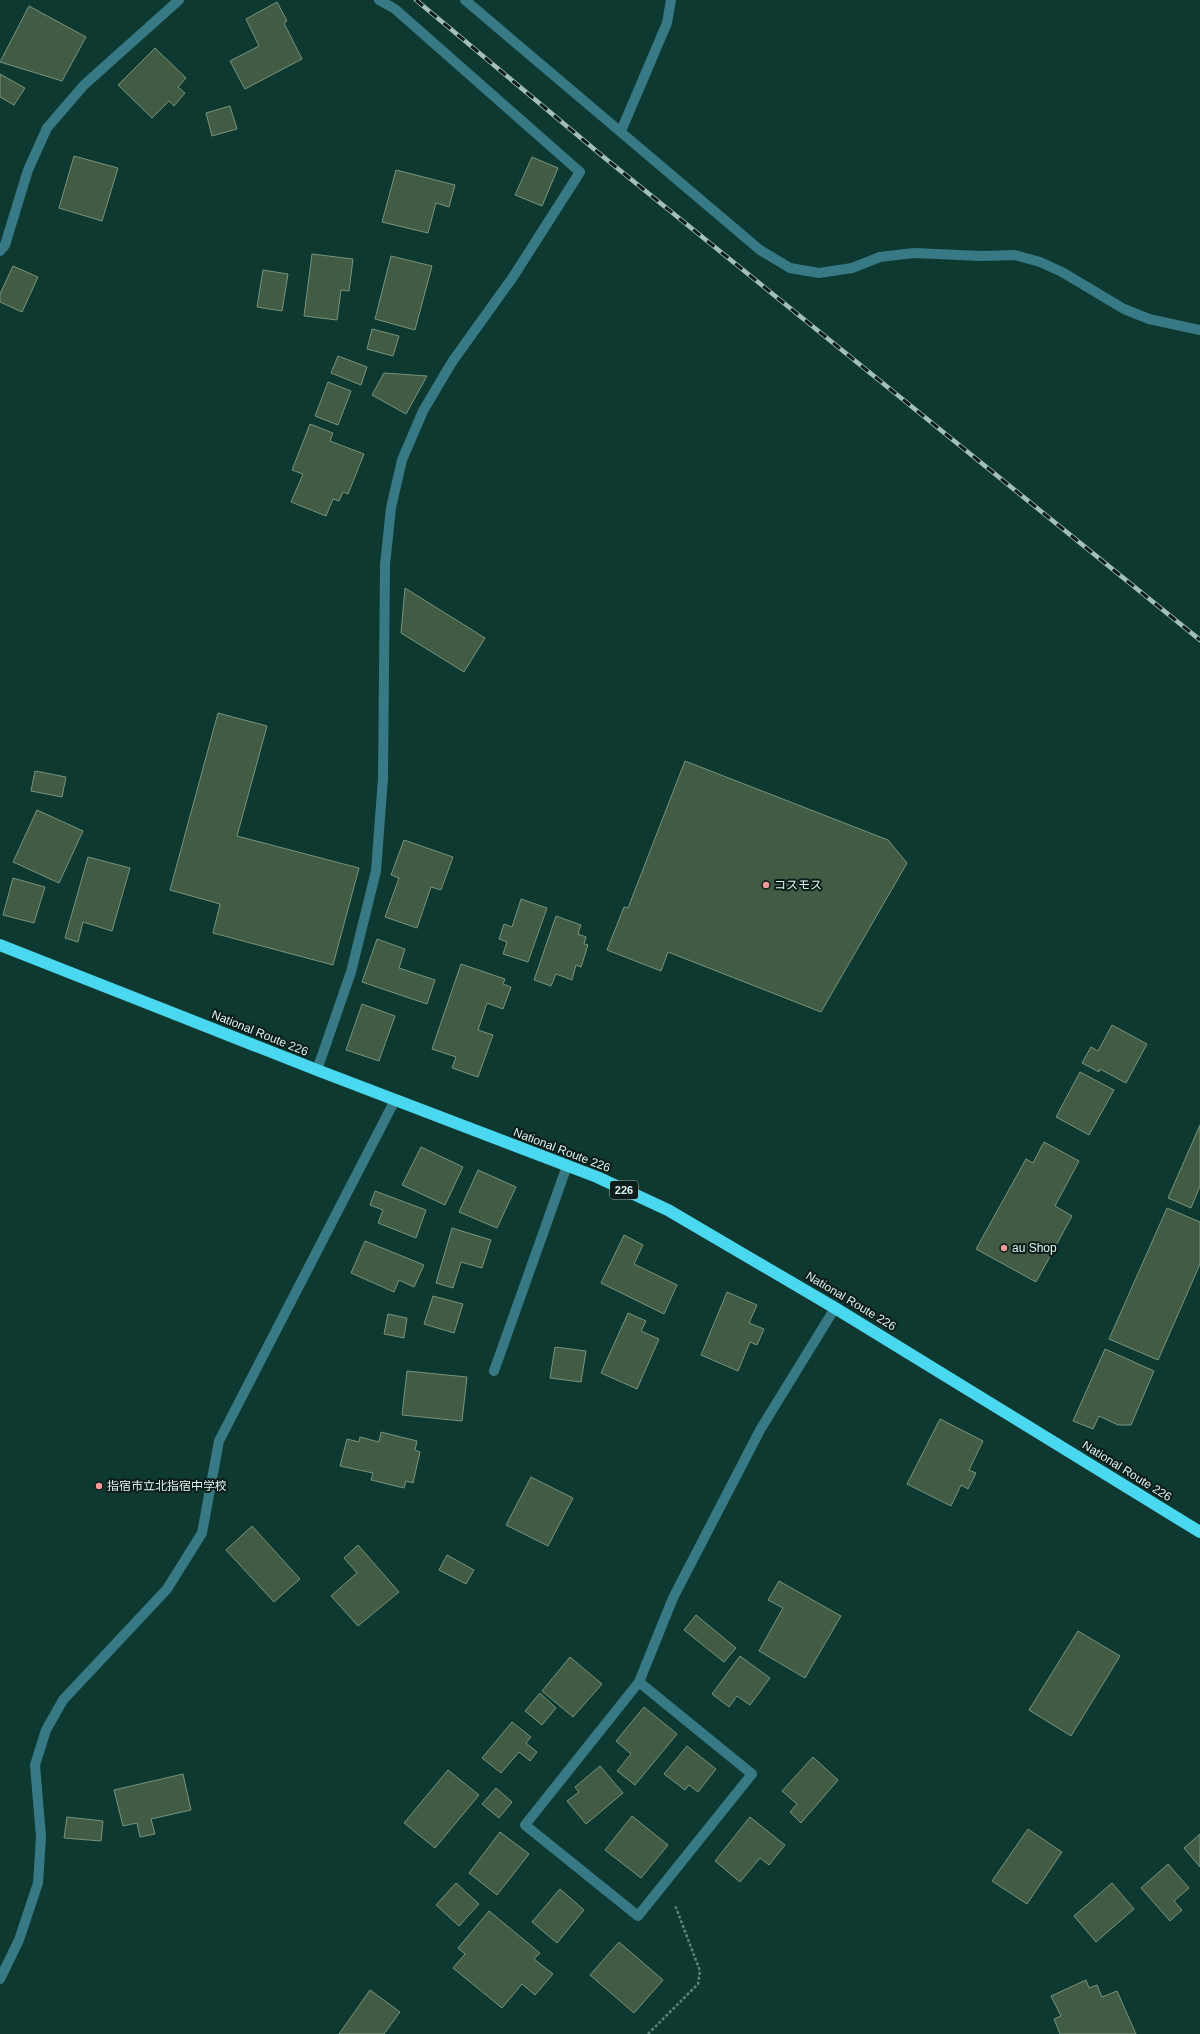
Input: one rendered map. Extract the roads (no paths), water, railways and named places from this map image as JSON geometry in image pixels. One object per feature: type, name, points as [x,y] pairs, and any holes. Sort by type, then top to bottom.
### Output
[{"type":"highway","name":"National Route 226","points":[[0,945],[316,1070],[597,1177],[668,1210],[835,1308],[1200,1532]]},
{"type":"street","points":[[0,251],[4,245],[28,170],[47,128],[84,85],[179,0]]},
{"type":"street","points":[[316,1070],[351,972],[376,871],[383,778],[385,565],[391,508],[402,460],[423,411],[452,362],[513,277],[580,172],[395,9],[379,0]]},
{"type":"street","points":[[465,0],[760,250],[790,268],[819,273],[852,268],[880,257],[914,253],[982,256],[1015,255],[1040,262],[1062,272],[1124,309],[1149,319],[1200,330]]},
{"type":"street","points":[[621,131],[666,23],[671,0]]},
{"type":"street","points":[[0,1979],[19,1940],[38,1883],[41,1838],[35,1765],[46,1730],[63,1700],[167,1589],[202,1533],[220,1441],[395,1100]]},
{"type":"street","points":[[494,1371],[567,1166]]},
{"type":"street","points":[[639,1682],[752,1774],[638,1916],[525,1825],[639,1682],[673,1598],[757,1437],[835,1308]]},
{"type":"railway","points":[[416,0],[606,159],[1200,640]]},
{"type":"place","name":"コスモス","points":[[766,885]]},
{"type":"place","name":"au Shop","points":[[1004,1248]]},
{"type":"place","name":"指宿市立北指宿中学校","points":[[99,1486]]}]
